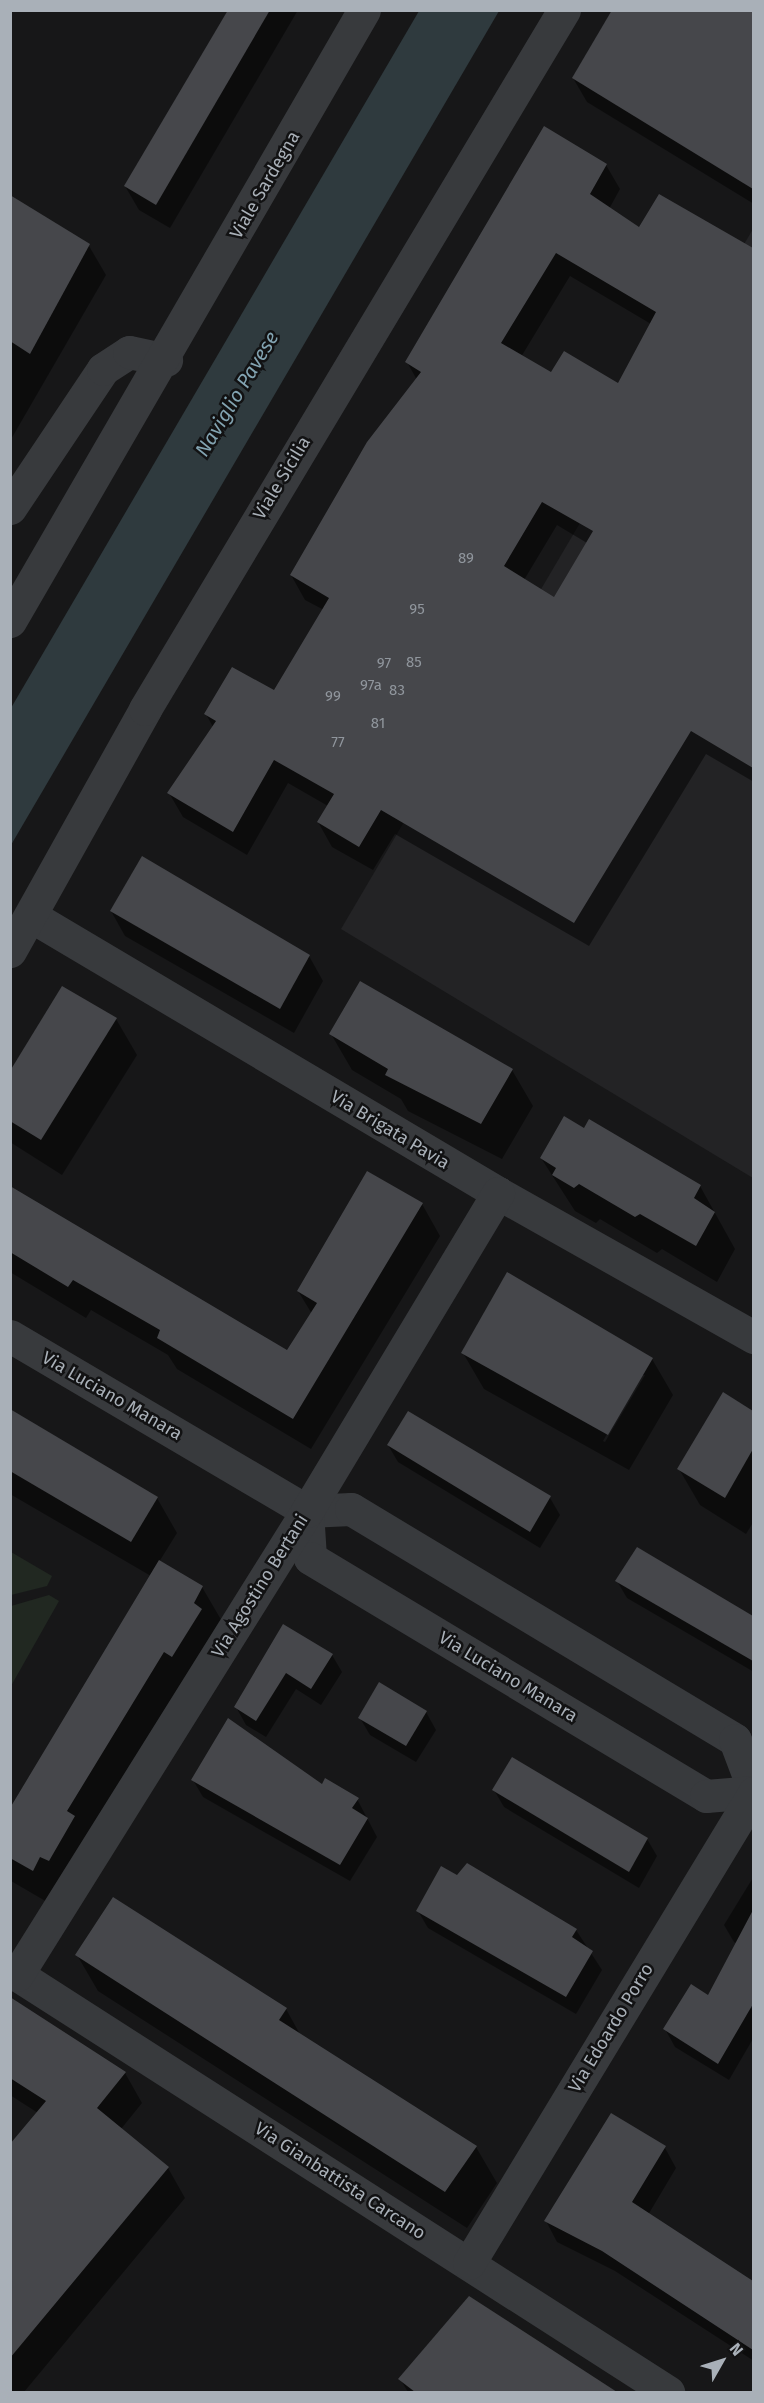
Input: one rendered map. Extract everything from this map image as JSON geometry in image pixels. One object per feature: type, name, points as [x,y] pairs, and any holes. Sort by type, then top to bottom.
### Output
[{"type":"street","name":"Viale Sardegna","points":[[10,621],[166,360],[364,10]]},
{"type":"street","name":"Viale Sicilia","points":[[10,951],[145,709],[564,10]]},
{"type":"street","points":[[10,508],[103,369],[129,352],[166,360]]},
{"type":"street","name":"Via Brigata Pavia","points":[[31,916],[498,1193],[753,1337]]},
{"type":"street","name":"Via Agostino Bertani","points":[[14,1973],[307,1511],[498,1193]]},
{"type":"street","name":"Via Luciano Manara","points":[[10,1336],[307,1511],[310,1558],[706,1796],[753,1792]]},
{"type":"street","points":[[307,1511],[351,1509],[735,1740],[753,1792]]},
{"type":"street","name":"Via Edoardo Porro","points":[[469,2263],[753,1792]]},
{"type":"street","name":"Via Gianbattista Carcano","points":[[14,1973],[668,2392]]},
{"type":"shaded area","points":[[753,229],[753,1178],[341,929]]},
{"type":"shaded area","points":[[11,1552],[52,1576],[47,1586],[11,1595]]},
{"type":"shaded area","points":[[49,1595],[59,1601],[11,1686],[11,1606]]},
{"type":"water","name":"Naviglio Pavese","points":[[419,11],[499,11],[11,845],[11,708]]},
{"type":"building","points":[[228,10],[270,10],[156,205],[124,186]]},
{"type":"building","points":[[612,10],[753,10],[753,189],[572,78]]},
{"type":"building","points":[[544,126],[607,164],[590,194],[639,227],[659,194],[753,248],[753,768],[691,731],[574,923],[381,810],[359,847],[317,822],[334,794],[274,760],[233,832],[167,793],[216,721],[204,714],[232,667],[274,690],[329,598],[290,575],[367,442],[421,372],[405,362]],"holes":[[[556,253],[656,312],[618,383],[564,351],[551,372],[501,343]],[[542,502],[593,531],[554,597],[504,566]]]},
{"type":"building","points":[[10,195],[90,244],[30,354],[10,341]]},
{"type":"building","points":[[142,856],[310,955],[280,1009],[110,911]]},
{"type":"building","points":[[360,981],[513,1069],[481,1124],[385,1075],[388,1069],[329,1034]]},
{"type":"building","points":[[62,986],[117,1018],[41,1140],[10,1121],[10,1071]]},
{"type":"building","points":[[564,1116],[584,1128],[589,1119],[701,1185],[694,1198],[715,1212],[696,1246],[640,1214],[635,1217],[579,1184],[574,1188],[552,1175],[556,1168],[540,1158]]},
{"type":"building","points":[[367,1171],[423,1203],[293,1419],[157,1338],[160,1330],[73,1280],[68,1287],[10,1252],[10,1186],[287,1350],[317,1303],[297,1291]]},
{"type":"building","points":[[507,1272],[653,1358],[608,1435],[461,1353]]},
{"type":"building","points":[[723,1392],[753,1411],[753,1449],[725,1498],[677,1469]]},
{"type":"building","points":[[10,1409],[158,1497],[131,1542],[10,1471]]},
{"type":"building","points":[[408,1411],[551,1496],[530,1532],[387,1445]]},
{"type":"building","points":[[637,1547],[753,1616],[753,1661],[615,1581]]},
{"type":"building","points":[[159,1560],[203,1586],[194,1603],[202,1609],[172,1657],[164,1652],[67,1811],[75,1816],[49,1861],[40,1857],[33,1871],[10,1858],[10,1808]]},
{"type":"building","points":[[283,1624],[333,1654],[311,1689],[286,1673],[256,1721],[234,1707]]},
{"type":"building","points":[[379,1682],[427,1711],[406,1746],[358,1718]]},
{"type":"building","points":[[228,1718],[322,1784],[325,1778],[359,1798],[352,1808],[368,1818],[340,1865],[191,1780]]},
{"type":"building","points":[[512,1757],[648,1838],[629,1872],[492,1790]]},
{"type":"building","points":[[467,1863],[577,1929],[572,1937],[593,1951],[566,1997],[416,1911],[441,1866],[457,1875]]},
{"type":"building","points":[[113,1897],[287,2008],[279,2020],[477,2146],[445,2192],[75,1955]]},
{"type":"building","points":[[753,1910],[753,2004],[718,2064],[663,2029],[691,1984],[708,1995]]},
{"type":"building","points":[[10,1997],[126,2072],[97,2108],[169,2167],[10,2358],[10,2144],[46,2101],[10,2078]]},
{"type":"building","points":[[611,2113],[666,2146],[632,2202],[753,2281],[753,2350],[602,2251],[544,2221]]},
{"type":"building","points":[[469,2296],[617,2392],[415,2392],[398,2379]]}]
